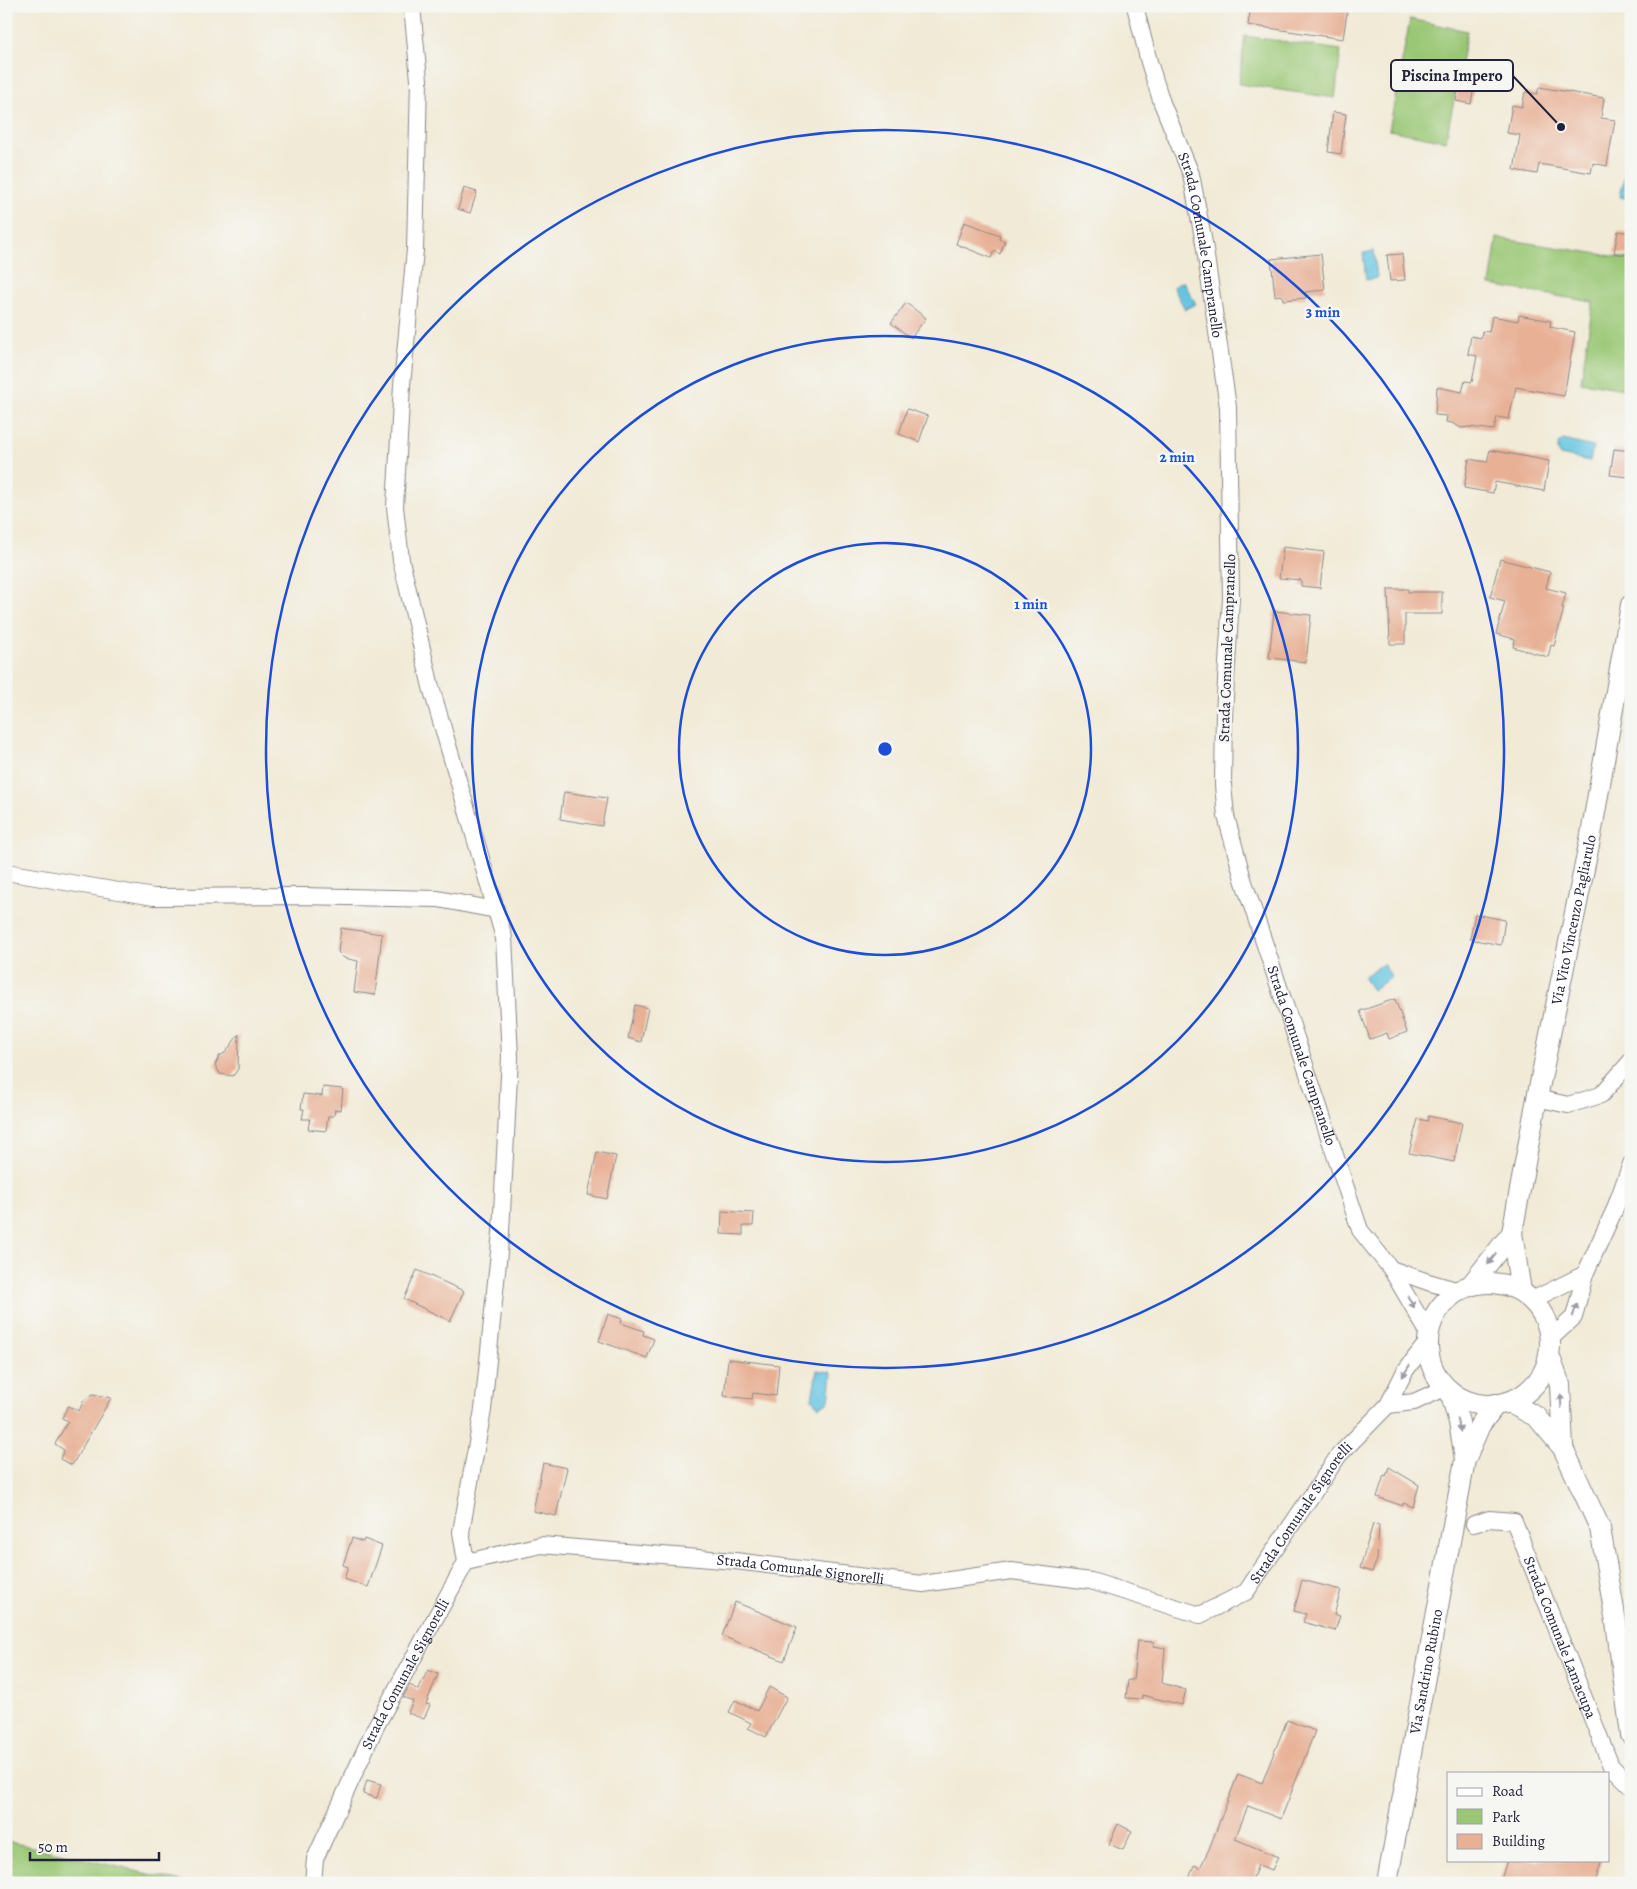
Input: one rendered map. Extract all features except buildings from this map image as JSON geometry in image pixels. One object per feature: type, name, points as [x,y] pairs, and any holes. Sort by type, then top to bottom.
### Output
[{"type":"street","points":[[412,6],[419,80],[415,250],[402,385],[395,507],[401,560],[432,687],[504,938],[510,1057],[500,1242],[483,1410],[461,1532],[466,1562]]},
{"type":"street","name":"Strada Comunale Campranello","points":[[1135,6],[1148,62],[1159,95],[1191,174],[1204,243],[1228,407],[1231,598],[1224,714],[1223,785],[1226,816],[1243,879],[1360,1230],[1391,1270],[1429,1338]]},
{"type":"street","name":"Via Vito Vincenzo Pagliarulo","points":[[1527,1296],[1512,1233],[1537,1098],[1591,835],[1631,605]]},
{"type":"street","points":[[6,872],[154,897],[301,896],[438,899],[496,910]]},
{"type":"street","points":[[1537,1098],[1568,1105],[1601,1095],[1631,1060]]},
{"type":"street","points":[[1563,1448],[1560,1386],[1550,1347],[1547,1324],[1541,1312],[1527,1296],[1505,1285],[1488,1282],[1465,1288],[1445,1302],[1434,1317],[1429,1338],[1430,1358],[1436,1374],[1449,1389],[1464,1399],[1480,1404],[1502,1403],[1523,1395],[1535,1384],[1544,1370],[1550,1347],[1574,1317],[1585,1274],[1614,1211],[1631,1164]]},
{"type":"street","name":"Via Vito Vincenzo Pagliarulo","points":[[1465,1288],[1512,1233]]},
{"type":"street","points":[[1391,1270],[1465,1288]]},
{"type":"street","points":[[1527,1296],[1585,1274]]},
{"type":"street","name":"Strada Comunale Signorelli","points":[[313,1883],[315,1859],[376,1726],[466,1562],[541,1545],[735,1561],[923,1584],[1011,1571],[1091,1581],[1200,1614],[1246,1592],[1340,1456],[1388,1405],[1404,1371],[1429,1338]]},
{"type":"street","points":[[1388,1405],[1414,1402],[1449,1389]]},
{"type":"street","name":"Via Sandrino Rubino","points":[[1449,1389],[1459,1422],[1465,1460]]},
{"type":"street","points":[[1502,1403],[1537,1417],[1563,1448],[1600,1528],[1616,1622],[1631,1735]]},
{"type":"street","name":"Via Sandrino Rubino","points":[[1387,1883],[1465,1460],[1480,1425],[1502,1403]]},
{"type":"street","name":"Strada Comunale Lamacupa","points":[[1474,1524],[1489,1519],[1514,1521],[1611,1766],[1631,1786]]},
{"type":"green space","points":[[1410,19],[1467,31],[1446,141],[1389,130]]},
{"type":"green space","points":[[1245,36],[1341,50],[1335,98],[1239,84]]},
{"type":"green space","points":[[1497,238],[1631,259],[1631,390],[1581,382],[1593,302],[1490,285]]},
{"type":"green space","points":[[6,1841],[187,1883],[6,1883]]},
{"type":"water","points":[[1631,143],[1631,199],[1620,197]]},
{"type":"water","points":[[1374,251],[1377,278],[1366,280],[1363,253]]},
{"type":"water","points":[[1183,281],[1196,304],[1185,309],[1173,287]]},
{"type":"water","points":[[1563,440],[1593,447],[1590,461],[1560,455],[1557,449],[1559,449],[1558,444]]},
{"type":"water","points":[[1383,964],[1392,977],[1372,990],[1363,977]]},
{"type":"water","points":[[817,1370],[831,1372],[832,1374],[829,1401],[819,1407],[812,1399]]},
{"type":"place","name":"Piscina Impero","points":[[1561,127]]}]
